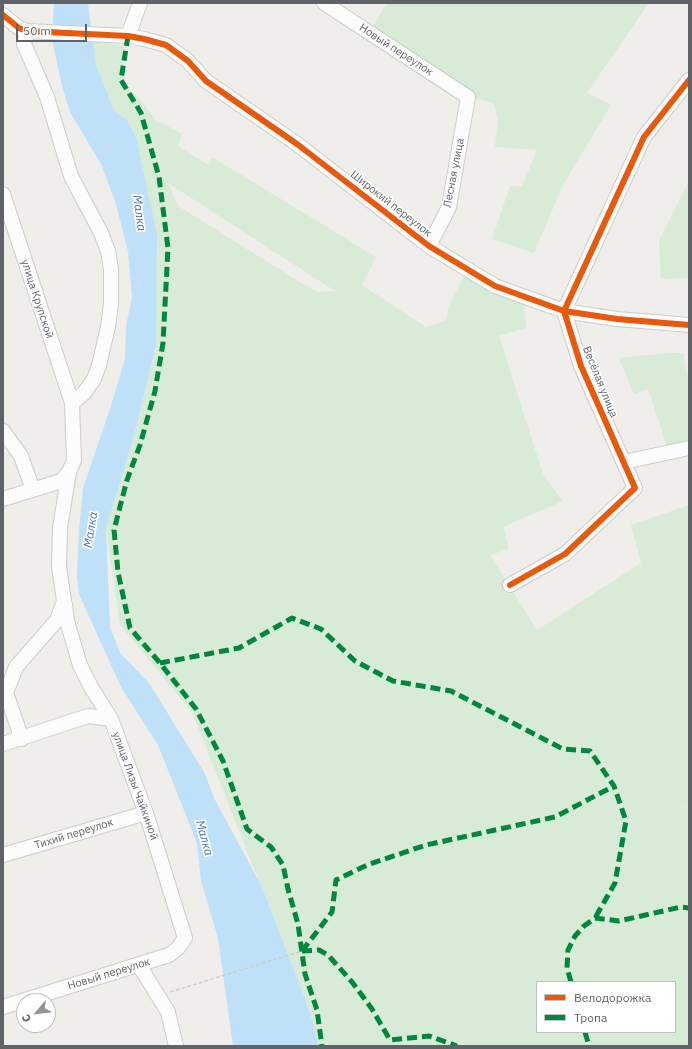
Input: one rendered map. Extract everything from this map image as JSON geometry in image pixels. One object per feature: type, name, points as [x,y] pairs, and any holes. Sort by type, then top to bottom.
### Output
[{"type":"street","points":[[128,36],[140,3]]},
{"type":"street","name":"Новый переулок","points":[[324,3],[468,97]]},
{"type":"street","points":[[3,15],[19,28],[27,31],[24,44],[47,97],[70,176],[101,233],[108,251],[111,269],[111,304],[108,327],[94,379],[72,404]]},
{"type":"street","name":"Широкий переулок","points":[[27,31],[128,36],[166,45],[188,61],[206,81],[296,144],[429,246],[495,286],[564,311],[617,319],[689,325]]},
{"type":"street","points":[[564,311],[644,137],[689,80]]},
{"type":"street","name":"Лесная улица","points":[[429,246],[450,207],[468,97]]},
{"type":"street","name":"улица Крупской","points":[[3,194],[72,404],[74,460],[65,476],[60,528],[59,566],[67,621],[80,665],[110,719]]},
{"type":"street","name":"Весёлая улица","points":[[510,585],[565,554],[635,488],[581,366],[564,311]]},
{"type":"street","points":[[3,431],[21,456],[33,490]]},
{"type":"street","points":[[624,462],[689,448]]},
{"type":"street","points":[[3,499],[33,490],[65,476]]},
{"type":"street","points":[[22,738],[6,693],[16,666],[57,620],[64,601]]},
{"type":"street","name":"улица Лизы Чайкиной","points":[[3,744],[88,716],[110,719],[146,813],[185,938],[178,948],[169,955]]},
{"type":"street","name":"Тихий переулок","points":[[3,855],[146,813]]},
{"type":"street","name":"Новый переулок","points":[[3,1007],[169,955]]},
{"type":"street","points":[[139,965],[168,1012],[176,1046]]},
{"type":"path","points":[[157,994],[167,993],[215,979],[302,951]]},
{"type":"green space","points":[[387,3],[649,3],[587,93],[611,105],[563,185],[534,253],[492,239],[510,186],[522,186],[537,150],[495,147],[498,120],[494,103],[468,97],[369,32]]},
{"type":"green space","points":[[93,41],[126,47],[121,80],[143,103],[156,120],[182,134],[178,146],[207,164],[212,157],[376,257],[362,285],[426,327],[446,321],[448,309],[467,269],[524,296],[526,328],[499,336],[543,474],[563,501],[503,527],[509,549],[490,555],[537,630],[641,563],[631,525],[689,505],[689,804],[676,809],[689,805],[689,1046],[319,1046],[309,1009],[192,712],[120,625],[106,529],[134,436],[156,346],[127,120],[114,110],[96,64]],"holes":[[[168,183],[335,291],[318,292],[178,206]]]},
{"type":"green space","points":[[689,181],[689,278],[661,279],[659,241]]},
{"type":"green space","points":[[683,353],[689,384],[689,448],[669,453],[648,389],[634,394],[619,358]]},
{"type":"water","name":"Малка","points":[[54,3],[88,3],[96,64],[114,110],[127,120],[136,137],[157,234],[156,346],[134,436],[106,529],[110,627],[120,653],[149,683],[204,772],[215,800],[261,885],[309,1009],[319,1046],[233,1046],[218,938],[201,881],[197,843],[158,745],[121,687],[79,594],[77,576],[83,488],[110,409],[125,359],[126,326],[132,297],[128,251],[115,201],[101,164],[70,112],[62,86],[52,40]]},
{"type":"marked path","points":[[128,36],[121,80],[141,113],[159,177],[168,248],[163,343],[155,391],[140,445],[127,480],[114,530],[118,572],[130,628],[196,709],[223,761],[247,829],[271,847],[283,865],[298,924],[305,974],[317,1010],[322,1046]]},
{"type":"marked path","points":[[160,663],[239,648],[292,618],[321,629],[355,661],[393,681],[451,691],[563,749],[590,751],[614,786],[626,821],[615,883],[595,918]]},
{"type":"marked path","points":[[302,951],[332,912],[336,880],[367,865],[426,845],[555,817],[614,786]]},
{"type":"marked path","points":[[571,981],[567,968],[568,950],[575,936],[584,926],[595,918],[619,921],[681,907],[689,908]]},
{"type":"marked path","points":[[302,951],[319,950],[328,955],[352,982],[372,1009],[390,1040],[429,1036],[457,1046]]},
{"type":"marked path","points":[[585,1033],[589,1046]]},
{"type":"cycle path","points":[[3,15],[19,28],[27,31],[128,36],[166,45],[188,61],[206,81],[297,144],[429,246],[495,286],[564,311],[617,319],[689,325]]},
{"type":"cycle path","points":[[510,585],[565,554],[635,488],[581,366],[564,311],[644,137],[689,80]]}]
